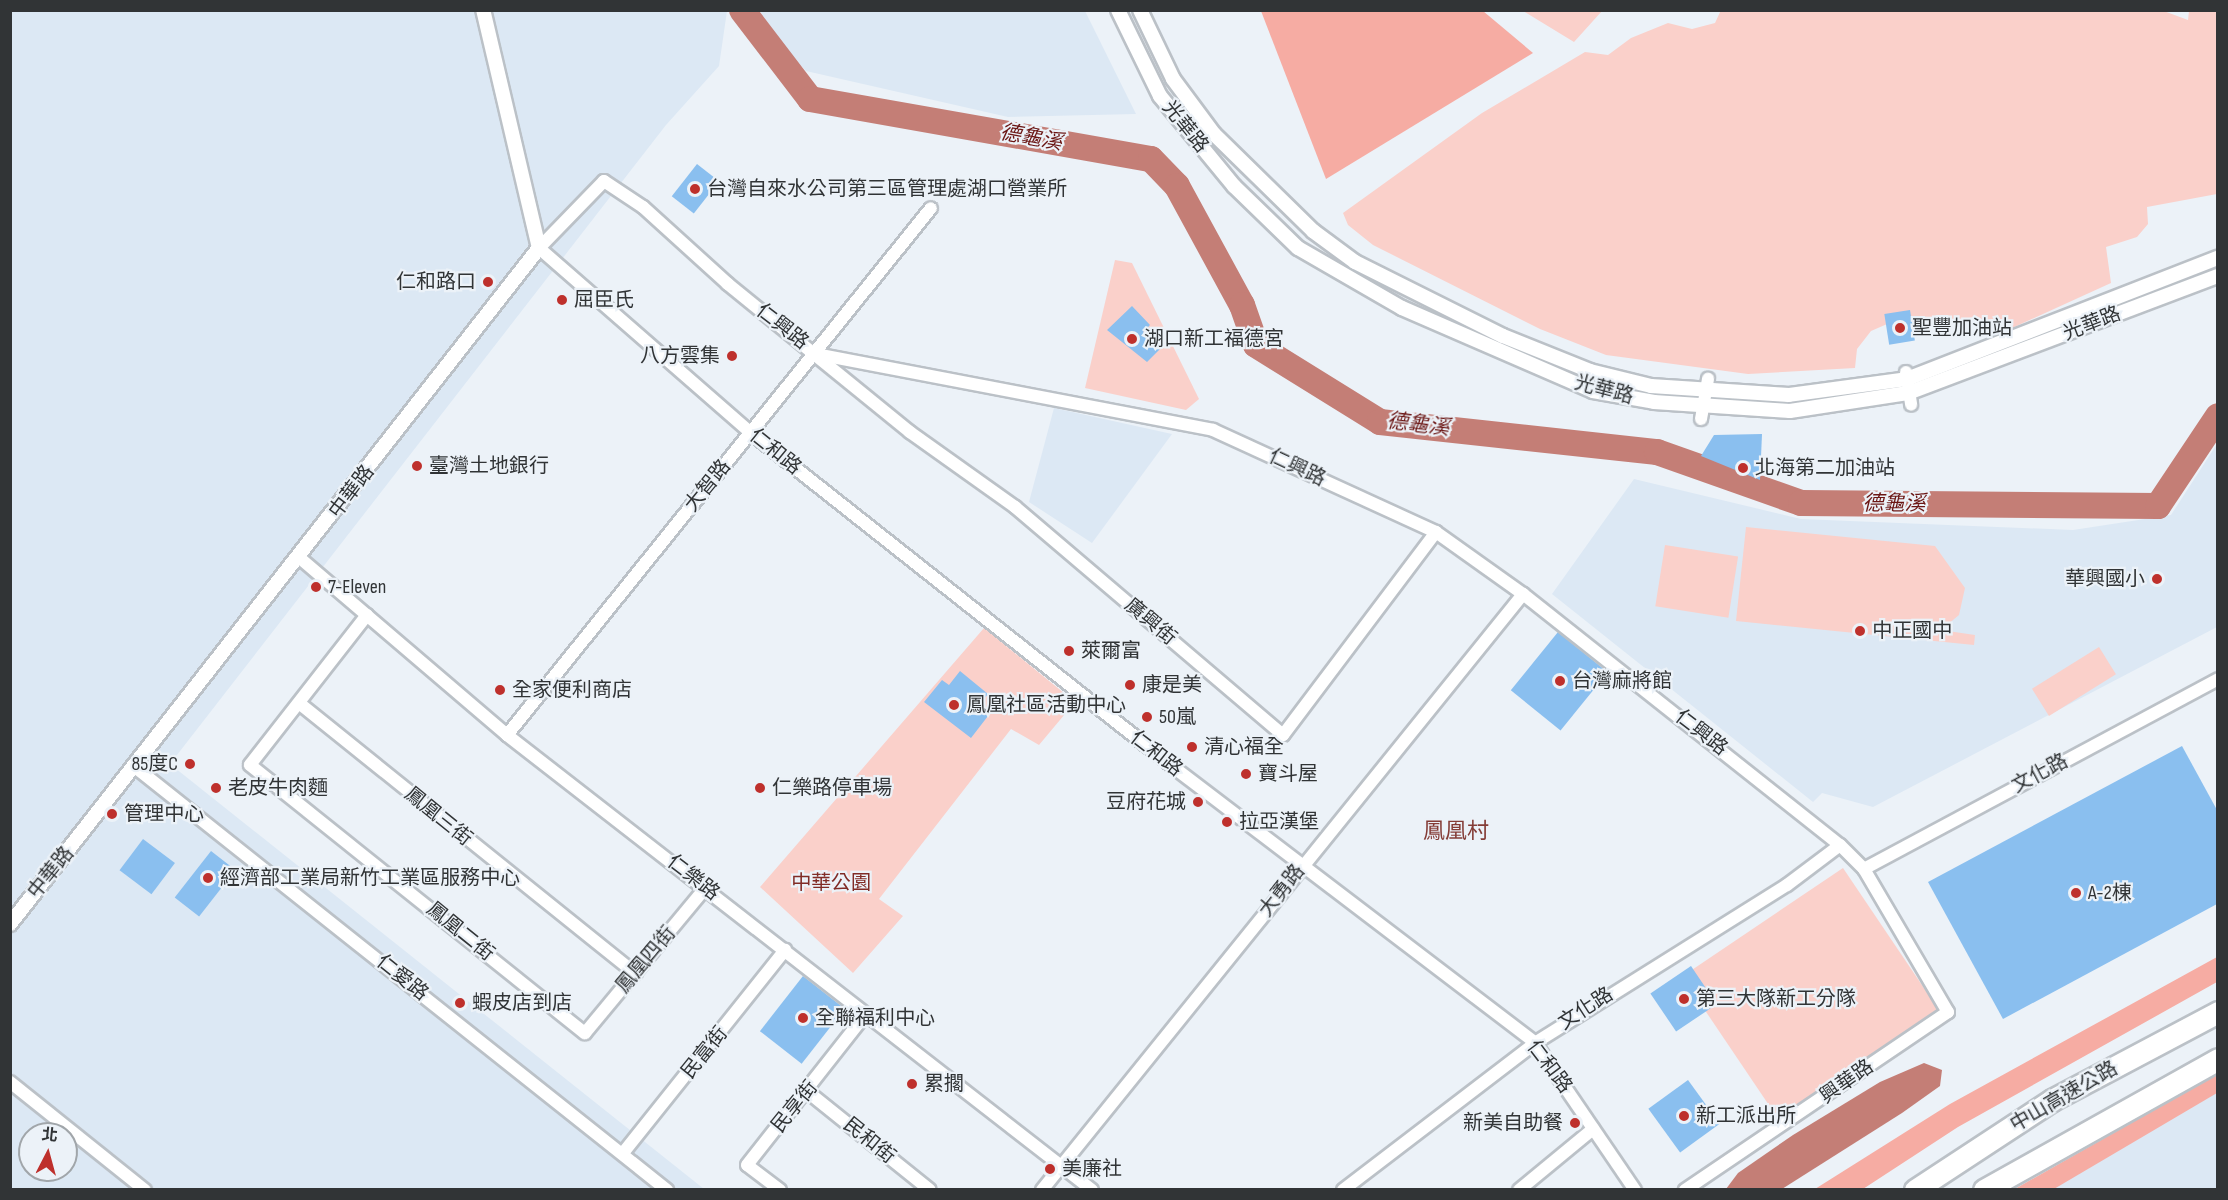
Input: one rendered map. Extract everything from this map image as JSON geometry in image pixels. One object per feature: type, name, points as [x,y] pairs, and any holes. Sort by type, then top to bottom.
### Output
[{"type":"highway","name":"中山高速公路","points":[[1915,1190],[2052,1100],[2217,1012]]},
{"type":"highway","name":"中山高速公路","points":[[1984,1190],[2217,1059]]},
{"type":"street","points":[[483,10],[539,248]]},
{"type":"street","name":"光華路","points":[[1119,10],[1160,96],[1234,186],[1298,248],[1402,308],[1593,391],[1701,413],[1790,411],[1908,387],[2217,276]]},
{"type":"street","name":"光華路","points":[[1140,10],[1158,35],[1173,79],[1214,135],[1313,231],[1355,262],[1425,300],[1590,371],[1789,396],[1908,387],[2217,258]]},
{"type":"street","name":"仁興路","points":[[539,248],[604,181],[643,207],[815,353],[1213,430],[1436,532],[1523,594],[1840,845],[1864,869],[1948,1012]]},
{"type":"street","name":"大智路","points":[[507,735],[932,208]]},
{"type":"street","name":"仁和路","points":[[539,248],[751,433],[1302,864],[1535,1043],[1635,1190]]},
{"type":"street","name":"中華路","points":[[10,924],[301,559],[539,248]]},
{"type":"street","name":"廣興街","points":[[815,353],[910,432],[1015,507],[1283,735],[1436,532]]},
{"type":"street","points":[[1701,413],[1707,385]]},
{"type":"street","name":"仁樂路","points":[[301,559],[507,735],[706,887],[1092,1190]]},
{"type":"street","name":"大勇路","points":[[1042,1190],[1302,864],[1523,594]]},
{"type":"street","points":[[299,703],[367,615]]},
{"type":"street","name":"文化路","points":[[1864,869],[2217,679]]},
{"type":"street","name":"鳳凰二街","points":[[299,703],[250,765],[585,1033]]},
{"type":"street","name":"鳳凰三街","points":[[299,703],[636,974]]},
{"type":"street","name":"仁愛路","points":[[135,767],[667,1190]]},
{"type":"street","name":"文化路","points":[[1343,1190],[1535,1043],[1787,885],[1840,845]]},
{"type":"street","name":"鳳凰四街","points":[[585,1033],[706,887]]},
{"type":"street","name":"民富街","points":[[623,1153],[785,950]]},
{"type":"street","name":"興華路","points":[[1685,1190],[1948,1012]]},
{"type":"street","name":"民享街","points":[[780,1190],[747,1165],[808,1092],[865,1014]]},
{"type":"street","points":[[10,1082],[146,1190]]},
{"type":"street","name":"民和街","points":[[808,1092],[930,1190]]},
{"type":"street","points":[[1519,1190],[1593,1129]]},
{"type":"shaded area","points":[[10,11],[727,11],[719,66],[666,125],[170,764],[704,1189],[11,1189]]},
{"type":"shaded area","points":[[761,11],[1085,11],[1136,114],[1008,117],[806,71],[763,25]]},
{"type":"shaded area","points":[[1261,11],[1483,11],[1533,53],[1326,179]]},
{"type":"shaded area","points":[[1054,408],[1172,434],[1092,543],[1029,502]]},
{"type":"shaded area","name":"中正國中","points":[[2217,444],[2217,627],[1873,807],[1822,793],[1813,802],[1552,594],[1634,479],[1801,519],[2073,530],[2171,515]]},
{"type":"shaded area","points":[[2217,957],[2217,982],[1958,1127],[1863,1189],[1815,1189],[1950,1104]]},
{"type":"shaded area","points":[[1924,1063],[1942,1070],[1940,1086],[1902,1113],[1782,1189],[1726,1189],[1738,1173],[1793,1135],[1880,1082]]},
{"type":"shaded area","points":[[2217,1074],[2217,1093],[2054,1189],[2013,1190]]},
{"type":"shaded area","points":[[2217,1089],[2217,1189],[2049,1189]]},
{"type":"green space","points":[[1523,10],[1652,11],[1602,11],[1574,42]]},
{"type":"green space","points":[[1721,10],[2161,10],[2188,20],[2189,11],[2216,11],[2217,194],[2147,207],[2148,224],[2137,237],[2106,247],[2111,283],[2001,333],[1995,322],[1971,319],[1936,327],[1901,318],[1871,331],[1857,349],[1855,368],[1748,374],[1606,355],[1540,329],[1373,245],[1348,225],[1343,213],[1482,113],[1585,52],[1608,55],[1631,38],[1668,23],[1692,29],[1715,23]]},
{"type":"green space","points":[[1115,260],[1132,263],[1199,399],[1186,410],[1085,388]]},
{"type":"green space","points":[[1746,527],[1935,546],[1965,588],[1959,615],[1941,630],[1975,635],[1974,645],[1736,621]]},
{"type":"green space","points":[[1665,545],[1738,557],[1728,618],[1655,606]]},
{"type":"green space","name":"中華公園","points":[[984,628],[1075,702],[1039,745],[1011,729],[879,899],[903,916],[853,973],[760,887]]},
{"type":"green space","points":[[2099,647],[2116,674],[2049,716],[2032,689]]},
{"type":"green space","points":[[1843,868],[1939,1010],[1778,1118],[1682,976]]},
{"type":"building","name":"台灣自來水公司第三區管理處湖口營業所","points":[[697,164],[719,181],[694,214],[672,196]]},
{"type":"building","name":"湖口新工福德宮","points":[[1132,306],[1150,325],[1143,332],[1160,349],[1147,362],[1107,330]]},
{"type":"building","name":"聖豐加油站","points":[[1910,310],[1915,341],[1889,345],[1884,314]]},
{"type":"building","name":"北海第二加油站","points":[[1762,434],[1760,480],[1701,456],[1714,435]]},
{"type":"building","name":"台灣麻將館","points":[[1558,632],[1608,672],[1561,731],[1511,690]]},
{"type":"building","name":"鳳凰社區活動中心","points":[[960,671],[988,694],[977,708],[988,716],[971,738],[924,702],[942,680],[949,685]]},
{"type":"building","name":"A-2棟","points":[[2182,746],[2217,810],[2217,904],[2003,1019],[1928,882]]},
{"type":"building","points":[[143,839],[175,863],[151,894],[120,870]]},
{"type":"building","points":[[211,851],[235,870],[199,917],[175,897]]},
{"type":"building","name":"第三大隊新工分隊","points":[[1691,966],[1717,1004],[1676,1032],[1650,993]]},
{"type":"building","name":"全聯福利中心","points":[[803,976],[845,1009],[802,1064],[760,1031]]},
{"type":"building","name":"新工派出所","points":[[1688,1080],[1720,1124],[1680,1152],[1648,1109]]},
{"type":"waterway","name":"德龜溪","points":[[742,10],[810,99],[1151,159],[1177,186],[1242,305],[1256,345],[1380,422],[1657,452],[1801,503],[2158,506],[2218,416]]},
{"type":"place","name":"台灣自來水公司第三區管理處湖口營業所","points":[[695,189]]},
{"type":"place","name":"仁和路口","points":[[488,282]]},
{"type":"place","name":"屈臣氏","points":[[562,300]]},
{"type":"place","name":"聖豐加油站","points":[[1900,328]]},
{"type":"place","name":"湖口新工福德宮","points":[[1132,339]]},
{"type":"place","name":"八方雲集","points":[[732,356]]},
{"type":"place","name":"臺灣土地銀行","points":[[417,466]]},
{"type":"place","name":"北海第二加油站","points":[[1743,468]]},
{"type":"place","name":"華興國小","points":[[2157,579]]},
{"type":"place","name":"7-Eleven","points":[[316,587]]},
{"type":"place","name":"中正國中","points":[[1860,631]]},
{"type":"place","name":"萊爾富","points":[[1069,651]]},
{"type":"place","name":"台灣麻將館","points":[[1560,681]]},
{"type":"place","name":"康是美","points":[[1130,685]]},
{"type":"place","name":"全家便利商店","points":[[500,690]]},
{"type":"place","name":"鳳凰社區活動中心","points":[[954,705]]},
{"type":"place","name":"50嵐","points":[[1147,717]]},
{"type":"place","name":"清心福全","points":[[1192,747]]},
{"type":"place","name":"85度C","points":[[190,764]]},
{"type":"place","name":"寶斗屋","points":[[1246,774]]},
{"type":"place","name":"老皮牛肉麵","points":[[216,788]]},
{"type":"place","name":"仁樂路停車場","points":[[760,788]]},
{"type":"place","name":"豆府花城","points":[[1198,802]]},
{"type":"place","name":"管理中心","points":[[112,814]]},
{"type":"place","name":"拉亞漢堡","points":[[1227,822]]},
{"type":"place","name":"經濟部工業局新竹工業區服務中心","points":[[208,878]]},
{"type":"place","name":"A-2棟","points":[[2076,893]]},
{"type":"place","name":"第三大隊新工分隊","points":[[1684,999]]},
{"type":"place","name":"蝦皮店到店","points":[[460,1003]]},
{"type":"place","name":"全聯福利中心","points":[[803,1018]]},
{"type":"place","name":"累擱","points":[[912,1084]]},
{"type":"place","name":"新工派出所","points":[[1684,1116]]},
{"type":"place","name":"新美自助餐","points":[[1575,1123]]},
{"type":"place","name":"美廉社","points":[[1050,1169]]},
{"type":"district","name":"鳳凰村","points":[[1456,832]]}]
